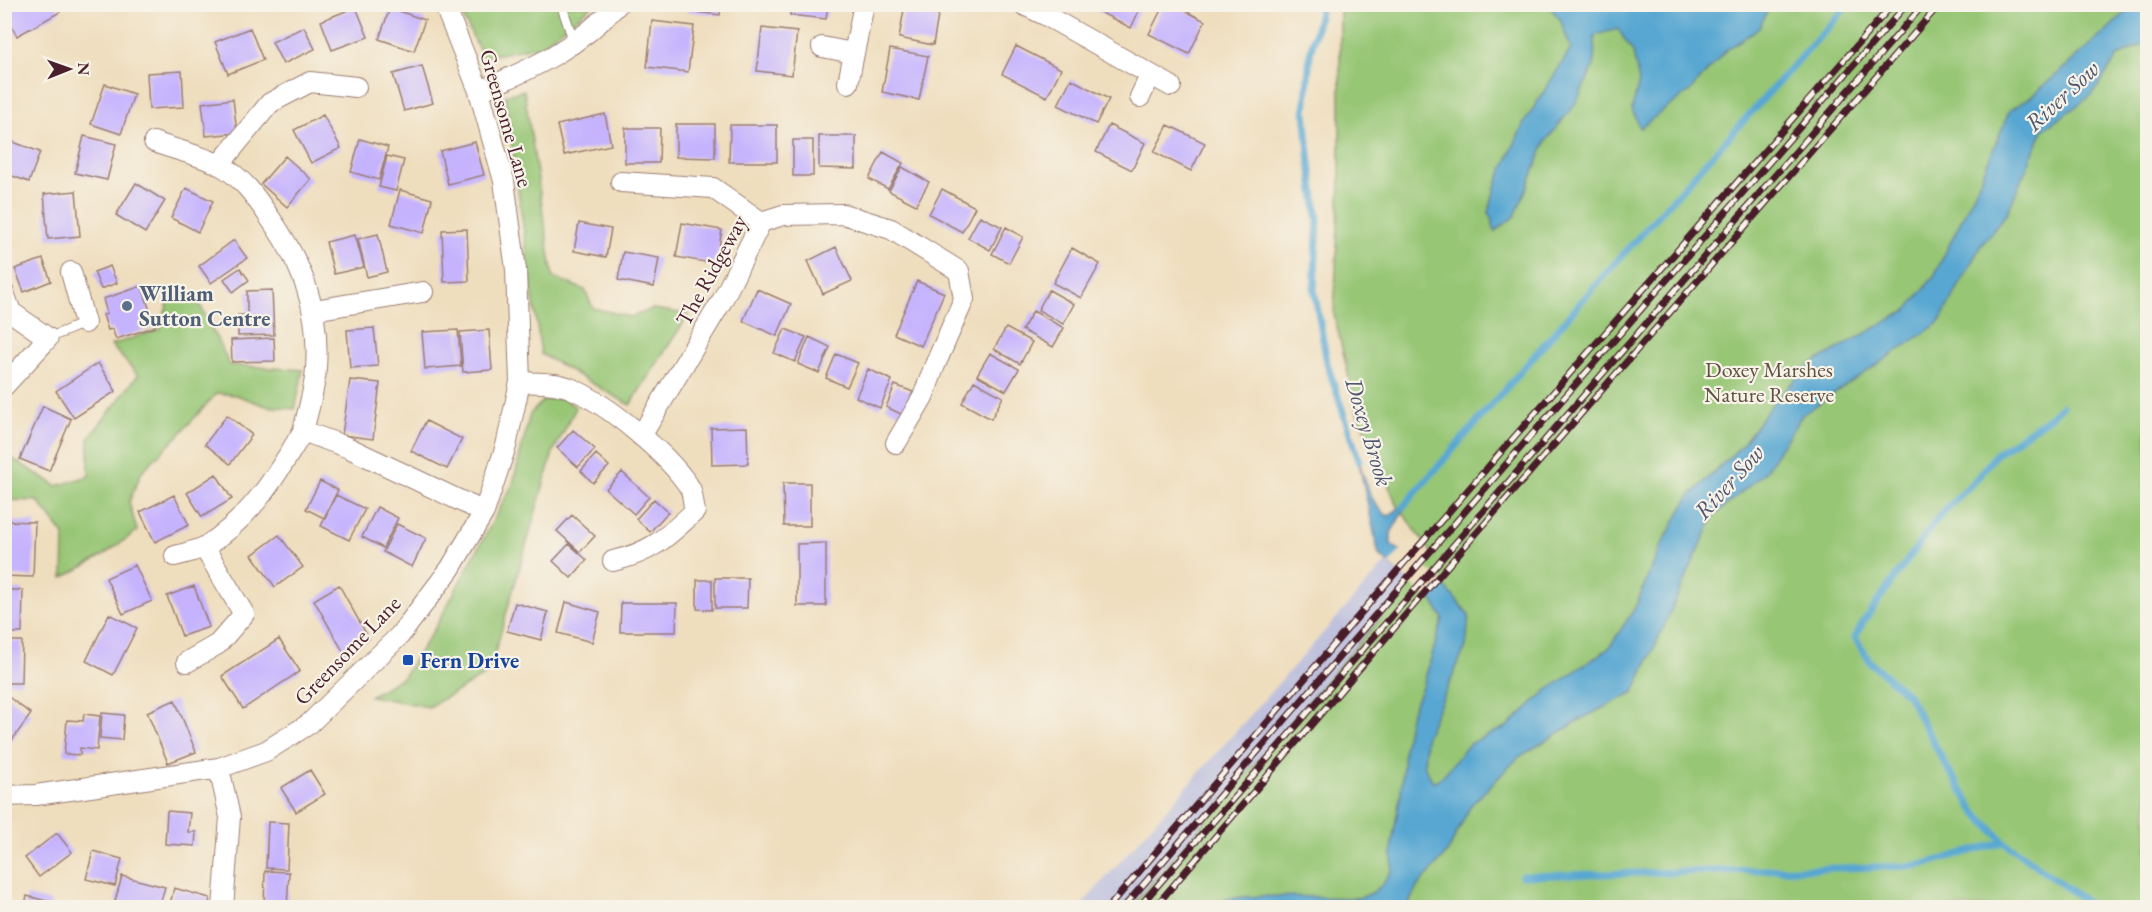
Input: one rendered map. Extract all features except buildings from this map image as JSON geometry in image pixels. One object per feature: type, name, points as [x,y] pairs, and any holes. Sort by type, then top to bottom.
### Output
[{"type":"street","name":"Greensome Lane","points":[[4,796],[36,795],[219,768],[266,751],[309,724],[350,686],[407,626],[450,569],[484,512],[506,446],[520,382],[516,270],[504,181],[479,91],[444,4]]},
{"type":"street","points":[[479,91],[542,63],[605,19],[618,4]]},
{"type":"street","points":[[848,83],[864,4]]},
{"type":"street","points":[[1022,4],[1048,10],[1171,86]]},
{"type":"street","points":[[822,47],[853,53]]},
{"type":"street","points":[[1140,98],[1150,75]]},
{"type":"street","points":[[219,165],[270,102],[310,82],[357,87]]},
{"type":"street","points":[[154,142],[219,165],[246,184],[284,238],[300,268],[314,310],[316,370],[303,431],[280,469],[256,502],[237,522],[204,547],[175,556]]},
{"type":"street","points":[[621,182],[713,188],[760,222]]},
{"type":"street","name":"The Ridgeway","points":[[641,436],[723,299],[760,222],[783,215],[843,214],[891,229],[959,272],[964,299],[923,397],[896,443]]},
{"type":"street","points":[[71,272],[86,323]]},
{"type":"street","points":[[4,292],[11,312],[48,338],[4,386]]},
{"type":"street","points":[[314,310],[423,292]]},
{"type":"street","points":[[520,382],[567,386],[589,397],[641,436],[675,470],[691,490],[694,511],[666,539],[634,556],[613,561]]},
{"type":"street","points":[[303,431],[349,448],[484,512]]},
{"type":"street","points":[[187,662],[218,644],[244,614],[204,547]]},
{"type":"street","points":[[219,768],[230,817],[223,908]]},
{"type":"lane","points":[[561,4],[575,42]]},
{"type":"lane","points":[[48,338],[86,323]]},
{"type":"shaded area","points":[[1388,560],[1432,600],[1177,907],[1079,908]]},
{"type":"green space","points":[[457,5],[593,5],[541,46],[483,57]]},
{"type":"green space","name":"Doxey Marshes Nature Reserve","points":[[1340,5],[2147,5],[2147,907],[1130,908],[1434,556],[1397,505],[1357,412],[1334,314],[1340,180]]},
{"type":"green space","points":[[524,90],[553,277],[585,290],[593,308],[631,317],[653,309],[689,314],[630,405],[541,354],[505,96]]},
{"type":"green space","points":[[170,296],[196,297],[230,365],[303,370],[295,409],[266,406],[236,395],[217,393],[142,471],[129,502],[137,531],[102,556],[63,578],[64,535],[38,501],[5,500],[5,454],[57,486],[89,476],[89,438],[138,375],[111,345],[160,329]]},
{"type":"green space","points":[[564,398],[576,408],[553,452],[489,673],[429,707],[370,696],[403,677],[435,628],[513,484],[530,414],[544,400]]},
{"type":"water","points":[[1548,5],[1770,5],[1759,28],[1726,50],[1691,90],[1640,128],[1632,109],[1639,82],[1633,52],[1618,29],[1595,35],[1594,65],[1576,103],[1546,141],[1515,216],[1495,231],[1489,213],[1495,187],[1524,123],[1571,49],[1560,19]]},
{"type":"water","name":"River Sow","points":[[2133,5],[2147,5],[2147,43],[2118,56],[2092,95],[2043,130],[2007,213],[1980,247],[1939,323],[1802,415],[1764,473],[1714,516],[1634,692],[1583,718],[1519,757],[1471,805],[1447,853],[1417,887],[1407,907],[1197,908],[1212,902],[1252,897],[1360,898],[1374,892],[1384,883],[1392,870],[1392,843],[1410,716],[1423,685],[1443,618],[1432,600],[1379,555],[1356,451],[1371,496],[1381,511],[1388,516],[1409,501],[1391,533],[1391,544],[1442,583],[1469,615],[1466,646],[1426,736],[1424,765],[1433,782],[1442,777],[1469,744],[1508,726],[1546,691],[1609,648],[1635,608],[1660,548],[1689,497],[1742,445],[1770,407],[1809,365],[1907,310],[1934,276],[1974,194],[2010,110],[2031,97]]},
{"type":"pier","points":[[1402,549],[1444,582],[1429,600],[1389,564]]},
{"type":"waterway","name":"Doxey Brook","points":[[1322,4],[1310,54],[1305,111],[1318,220],[1314,289],[1327,363],[1359,461]]},
{"type":"waterway","points":[[1403,507],[1600,280],[1849,4]]},
{"type":"waterway","points":[[2062,406],[2050,417],[1996,454],[1980,475],[1937,519],[1863,622],[1855,638],[1871,663],[1908,695],[1945,764],[1975,812],[2004,842],[2093,907]]},
{"type":"waterway","points":[[1522,876],[1917,866],[2004,842]]},
{"type":"railway","points":[[1108,908],[1397,571],[1893,4]]},
{"type":"railway","points":[[1123,908],[1907,4]]},
{"type":"railway","points":[[1138,908],[1924,4]]},
{"type":"railway","points":[[1154,908],[1438,577],[1940,4]]},
{"type":"place","name":"William Sutton Centre","points":[[127,306]]},
{"type":"place","name":"Fern Drive","points":[[408,660]]}]
